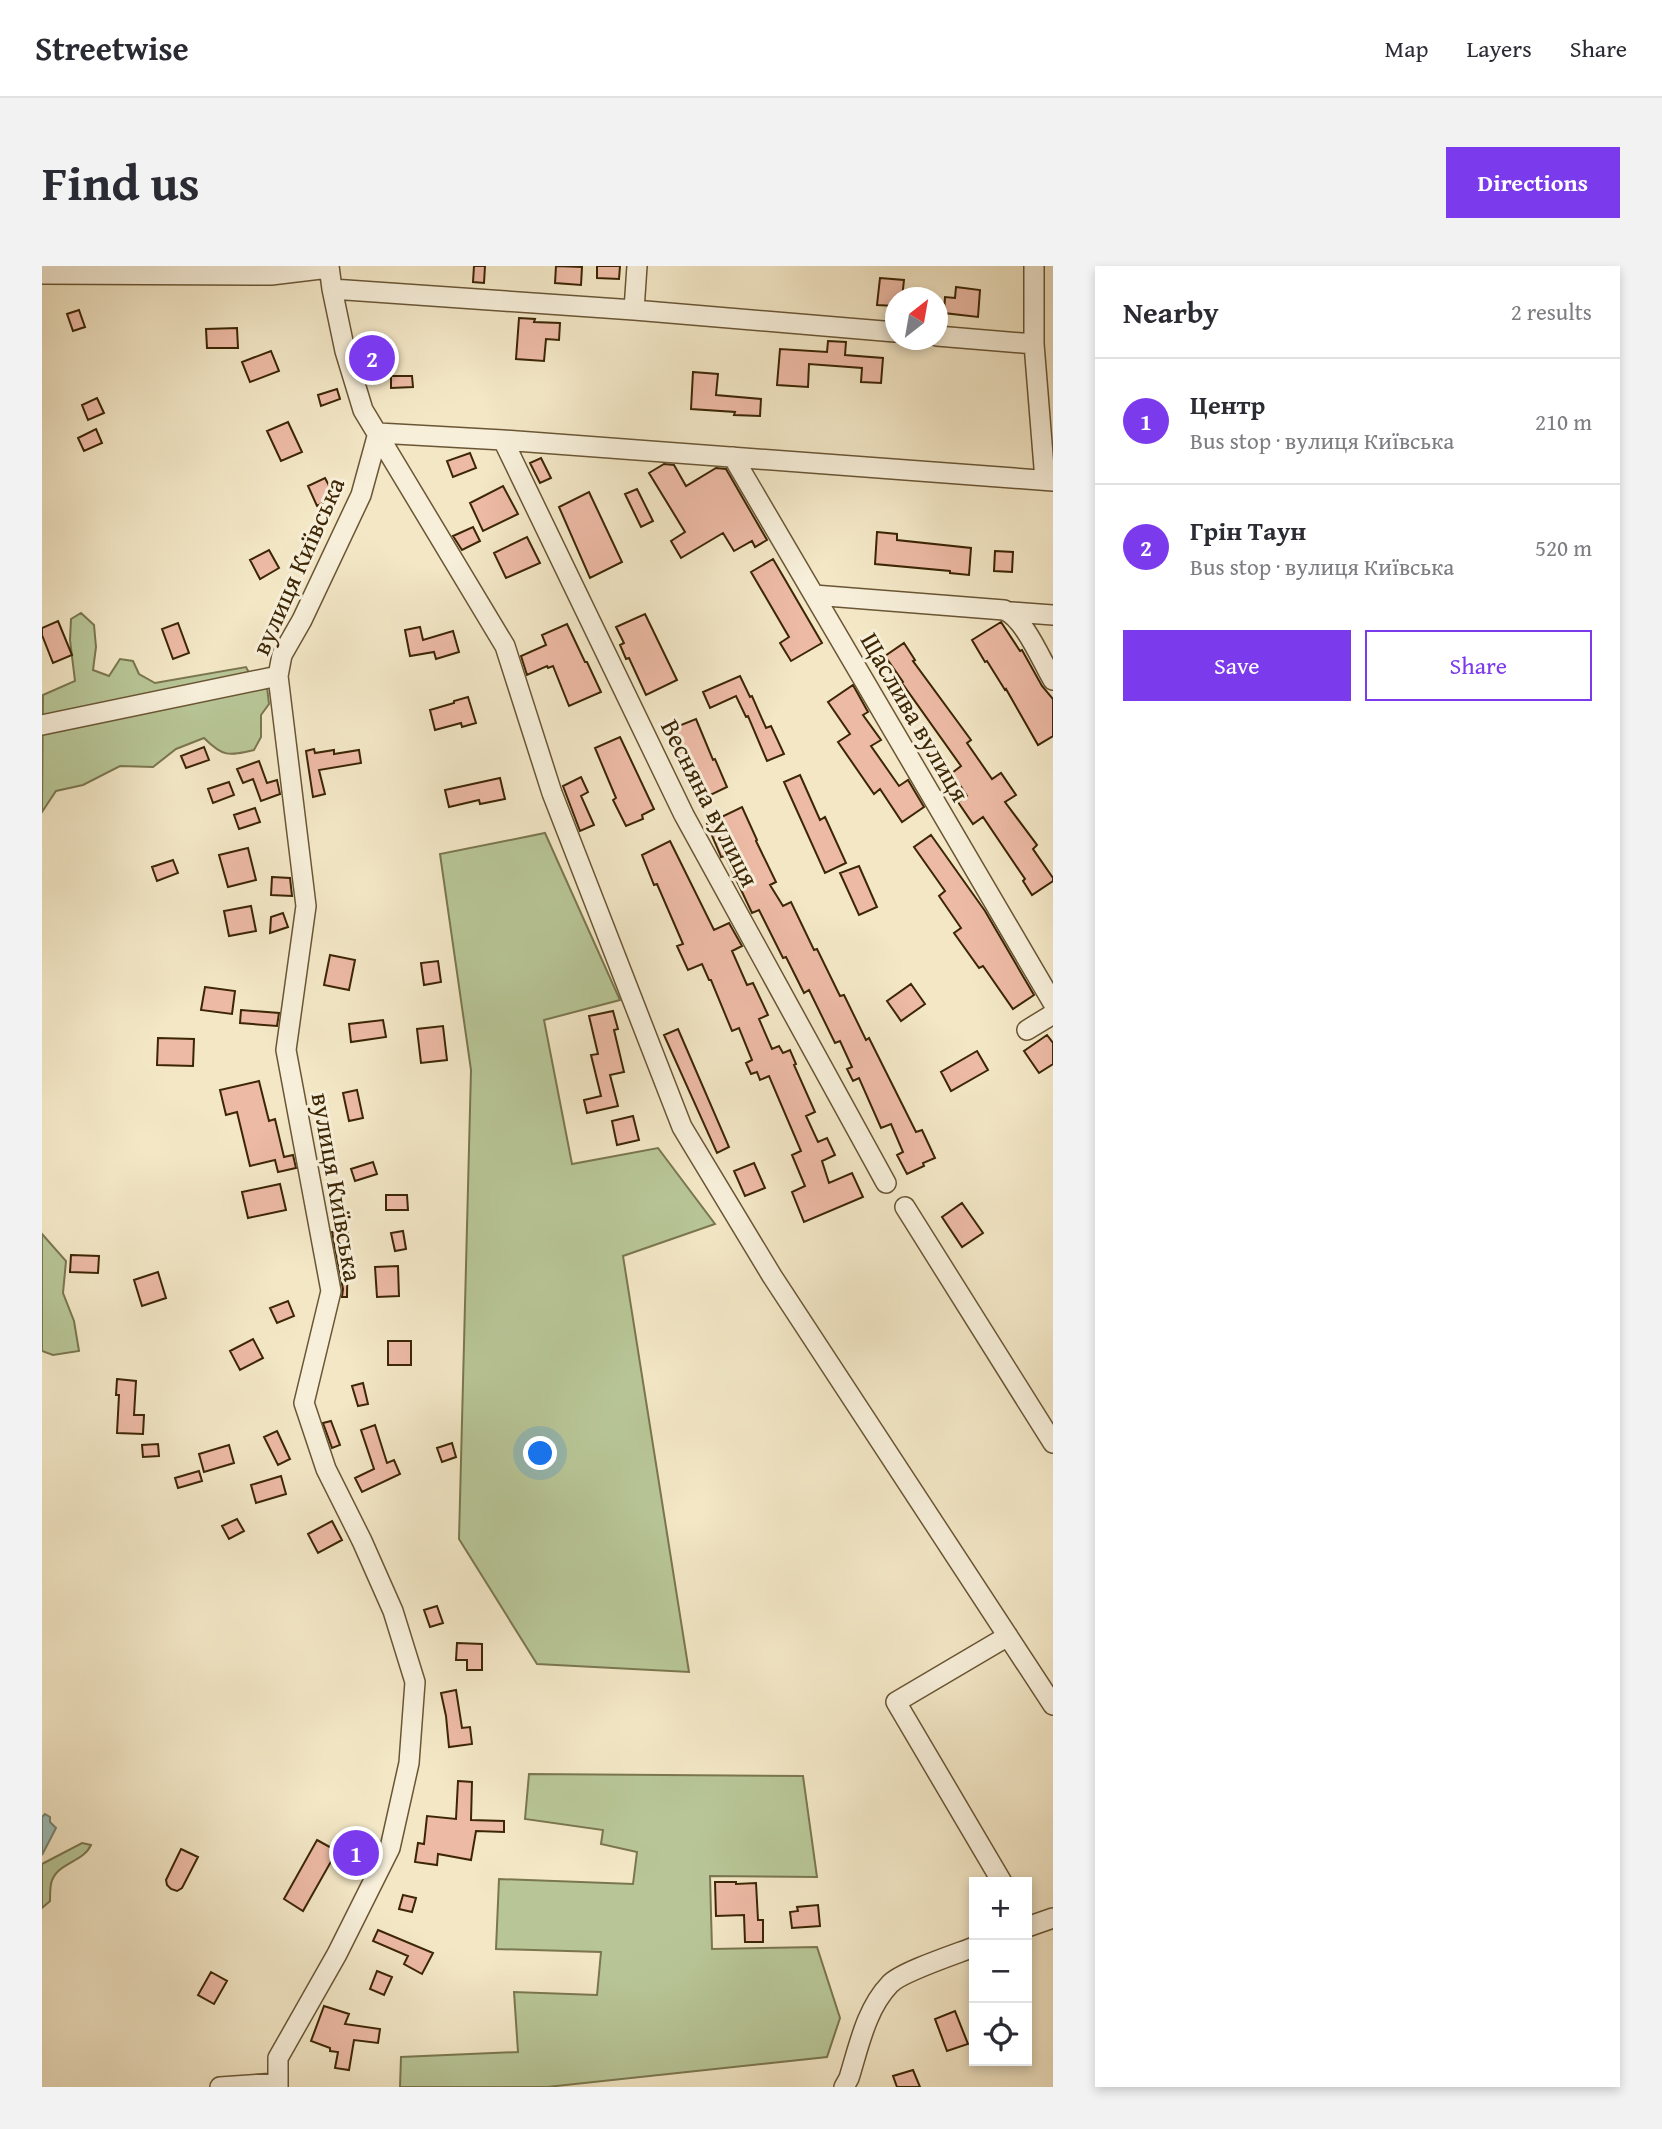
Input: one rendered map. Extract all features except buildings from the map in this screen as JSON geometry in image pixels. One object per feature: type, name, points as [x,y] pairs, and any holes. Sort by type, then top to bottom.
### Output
[{"type":"street","points":[[634,310],[637,266]]},
{"type":"street","points":[[378,433],[1049,480],[1034,344],[1034,266]]},
{"type":"street","points":[[42,274],[79,272],[271,275],[329,267],[345,351],[363,410],[505,646],[552,793],[682,1127],[772,1276],[1053,1705]]},
{"type":"street","points":[[332,289],[885,331]]},
{"type":"street","points":[[948,337],[1034,344]]},
{"type":"street","name":"вулиця Київська","points":[[278,2085],[278,2058],[337,1954],[390,1848],[409,1763],[415,1682],[393,1611],[326,1469],[304,1403],[331,1291],[286,1050],[306,906],[278,676],[282,654],[302,620],[361,495],[378,433]]},
{"type":"street","name":"Весняна вулиця","points":[[503,440],[684,816],[886,1183]]},
{"type":"street","name":"Щаслива вулиця","points":[[733,457],[1053,1003]]},
{"type":"street","points":[[814,595],[1053,615]]},
{"type":"street","points":[[1012,612],[1053,680]]},
{"type":"street","points":[[42,725],[278,676]]},
{"type":"street","points":[[1027,1030],[1053,1014]]},
{"type":"street","points":[[905,1207],[1053,1443]]},
{"type":"street","points":[[1000,1877],[896,1702],[1008,1636]]},
{"type":"street","points":[[1032,1924],[1053,1918]]},
{"type":"street","points":[[844,2087],[869,2013],[891,1982],[969,1949]]},
{"type":"street","points":[[220,2087],[278,2085]]},
{"type":"green space","points":[[81,613],[94,625],[96,647],[93,670],[109,676],[120,659],[133,661],[139,674],[155,683],[246,667],[252,678],[267,687],[269,704],[261,715],[261,737],[254,750],[221,752],[204,738],[176,749],[153,767],[120,766],[83,785],[56,791],[42,812],[43,695],[75,681],[70,640],[71,619]]},
{"type":"green space","points":[[545,833],[620,1000],[544,1020],[572,1164],[658,1148],[715,1224],[623,1256],[689,1672],[537,1664],[459,1539],[471,1070],[440,854]]},
{"type":"green space","points":[[42,1234],[66,1261],[63,1293],[74,1321],[79,1351],[53,1355],[42,1351]]},
{"type":"green space","points":[[529,1774],[803,1776],[817,1877],[710,1876],[712,1949],[817,1947],[840,2018],[827,2057],[547,2087],[400,2087],[401,2057],[518,2052],[514,1992],[597,1995],[601,1952],[496,1949],[499,1879],[633,1884],[637,1852],[601,1844],[603,1830],[525,1819]]},
{"type":"green space","points":[[82,1843],[91,1845],[82,1856],[63,1867],[54,1877],[50,1901],[42,1908],[42,1864]]},
{"type":"water","points":[[45,1814],[56,1828],[42,1855],[42,1817]]},
{"type":"place","name":"Грін Таун","points":[[372,358]]},
{"type":"place","name":"Центр","points":[[356,1853]]}]
